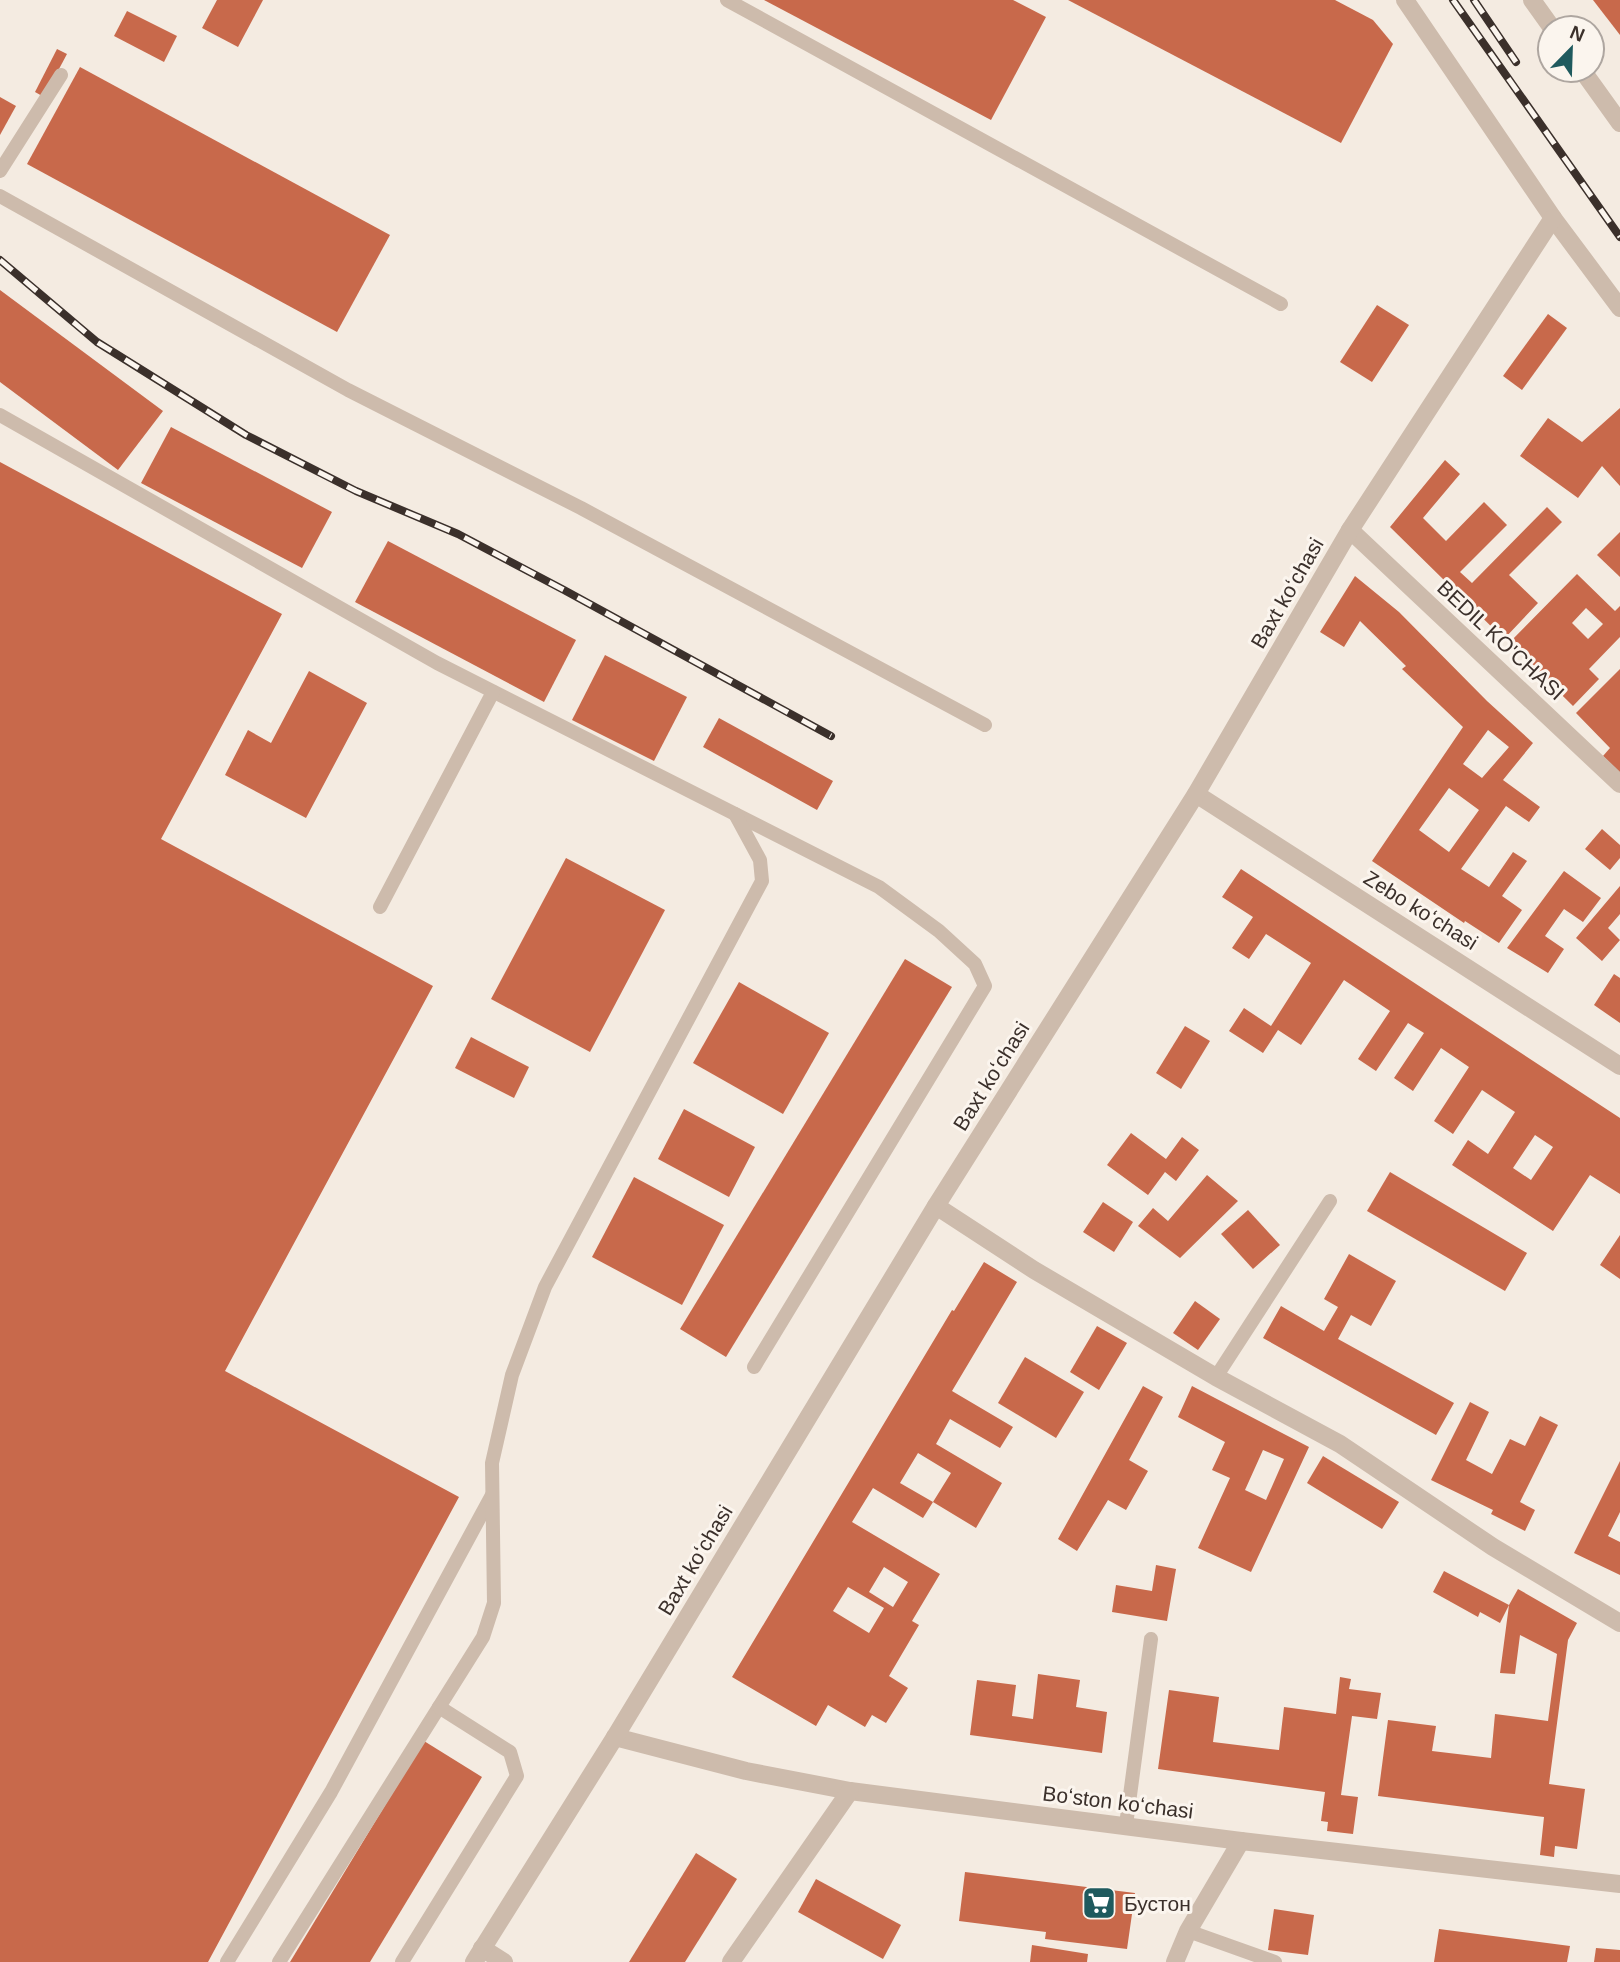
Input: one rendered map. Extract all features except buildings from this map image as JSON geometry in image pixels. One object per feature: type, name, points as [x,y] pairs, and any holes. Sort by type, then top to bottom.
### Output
[{"type":"street","points":[[1405,0],[1553,218],[1620,308]]},
{"type":"street","points":[[1592,84],[1620,123]]},
{"type":"street","name":"Baxt koʻchasi","points":[[478,1955],[615,1737],[936,1206],[1196,794],[1350,530],[1553,218]]},
{"type":"street","name":"BEDIL KO'CHASI","points":[[1350,530],[1620,784]]},
{"type":"street","name":"Zebo koʻchasi","points":[[1196,794],[1620,1066]]},
{"type":"street","points":[[936,1206],[1034,1270],[1216,1377],[1340,1444],[1493,1547],[1620,1622]]},
{"type":"street","name":"Boʻston koʻchasi","points":[[615,1737],[746,1771],[850,1791],[1241,1841],[1620,1884]]},
{"type":"street","points":[[731,1962],[850,1791]]},
{"type":"street","points":[[1175,1962],[1188,1931],[1241,1841]]},
{"type":"street","points":[[478,1955],[504,1962]]},
{"type":"lane","points":[[727,0],[1282,304]]},
{"type":"lane","points":[[0,171],[61,75]]},
{"type":"lane","points":[[0,196],[348,390],[581,508],[985,725]]},
{"type":"lane","points":[[0,415],[437,663],[879,887],[939,931],[975,964],[985,986],[754,1367]]},
{"type":"lane","points":[[380,907],[493,692]]},
{"type":"lane","points":[[279,1962],[483,1637],[494,1603],[492,1463],[512,1375],[545,1287],[762,881],[760,860],[735,814]]},
{"type":"lane","points":[[1216,1377],[1330,1201]]},
{"type":"lane","points":[[227,1962],[331,1792],[492,1494]]},
{"type":"lane","points":[[1126,1825],[1151,1639]]},
{"type":"lane","points":[[402,1962],[517,1776],[510,1752],[439,1707]]},
{"type":"lane","points":[[1188,1931],[1275,1962]]},
{"type":"railway","points":[[1453,0],[1620,237]]},
{"type":"railway","points":[[1474,0],[1516,62]]},
{"type":"railway","points":[[0,260],[97,342],[246,435],[356,491],[458,534],[831,736]]},
{"type":"place","name":"Бустон","points":[[1099,1903]]}]
